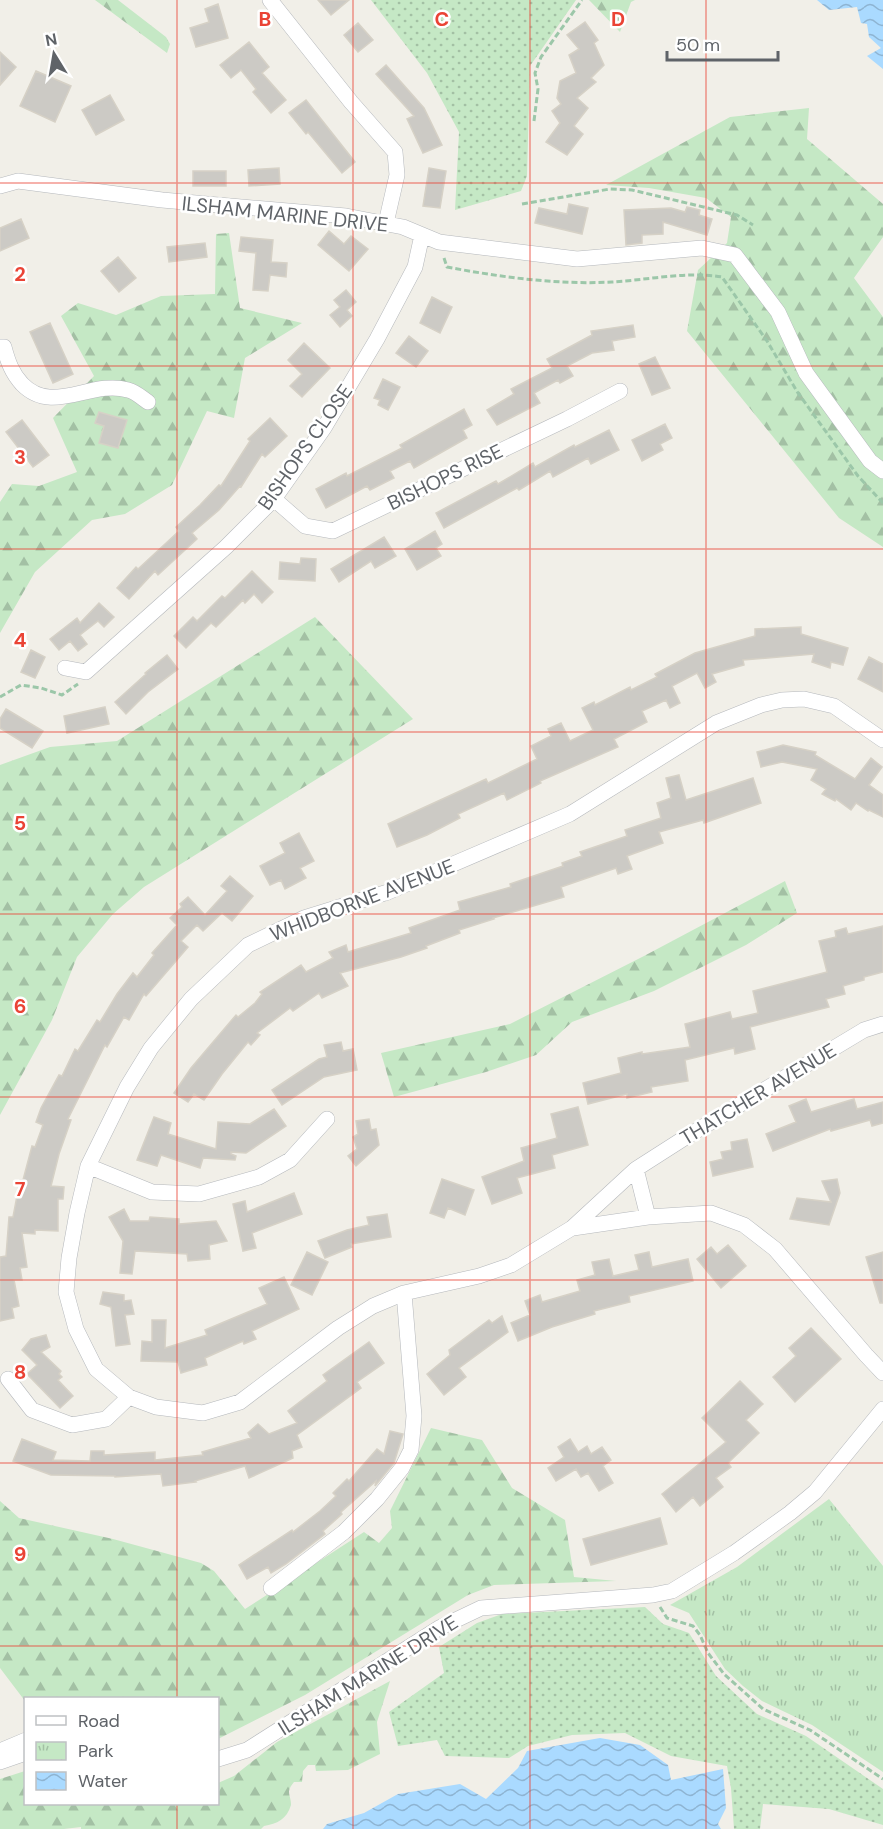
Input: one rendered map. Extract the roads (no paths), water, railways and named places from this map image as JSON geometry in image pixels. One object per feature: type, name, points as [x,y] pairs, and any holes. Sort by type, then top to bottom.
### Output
[{"type":"street","points":[[270,0],[351,102],[395,152],[397,175],[386,223]]},
{"type":"street","name":"ILSHAM MARINE DRIVE","points":[[0,186],[18,181],[162,200],[346,216],[386,223],[439,242],[577,259],[702,248],[735,255],[778,312],[806,373],[870,461],[883,471]]},
{"type":"street","name":"BISHOPS CLOSE","points":[[65,668],[88,679],[274,499],[324,428],[377,339],[415,267],[422,235]]},
{"type":"street","points":[[2,347],[12,371],[26,387],[42,397],[62,398],[87,391],[118,389],[135,393],[148,402]]},
{"type":"street","name":"BISHOPS RISE","points":[[274,499],[305,526],[333,531],[567,419],[620,391]]},
{"type":"street","name":"WHIDBORNE AVENUE","points":[[129,1397],[96,1369],[76,1329],[66,1292],[69,1258],[88,1166],[127,1087],[152,1048],[191,999],[248,945],[304,918],[388,892],[570,814],[716,723],[761,705],[782,700],[804,699],[834,706],[883,740]]},
{"type":"street","name":"THATCHER AVENUE","points":[[129,1397],[156,1407],[202,1413],[240,1402],[338,1328],[374,1306],[404,1293],[479,1276],[511,1265],[572,1228],[636,1169],[864,1030],[883,1024]]},
{"type":"street","points":[[88,1166],[152,1191],[199,1194],[259,1177],[290,1160],[327,1119]]},
{"type":"street","points":[[636,1169],[648,1217]]},
{"type":"street","name":"THATCHER AVENUE","points":[[572,1228],[648,1217],[711,1213],[744,1226],[775,1249],[883,1373]]},
{"type":"street","points":[[271,1587],[344,1532],[377,1499],[402,1468],[411,1450],[414,1416],[404,1293]]},
{"type":"street","points":[[8,1378],[32,1410],[72,1425],[106,1419],[129,1397]]},
{"type":"street","name":"ILSHAM MARINE DRIVE","points":[[219,1759],[247,1750],[439,1628],[481,1608],[653,1595],[672,1591],[734,1553],[815,1492],[883,1409]]},
{"type":"street","points":[[0,1751],[24,1741]]},
{"type":"street","points":[[0,1762],[24,1753]]},
{"type":"water","points":[[817,0],[883,0],[883,69],[867,56],[881,48],[869,37],[867,24],[861,23],[857,7],[829,10]]},
{"type":"water","points":[[600,1738],[640,1745],[668,1765],[671,1780],[723,1769],[726,1808],[718,1824],[721,1829],[323,1829],[327,1824],[364,1813],[398,1794],[460,1784],[486,1799],[518,1768],[527,1751]]}]
